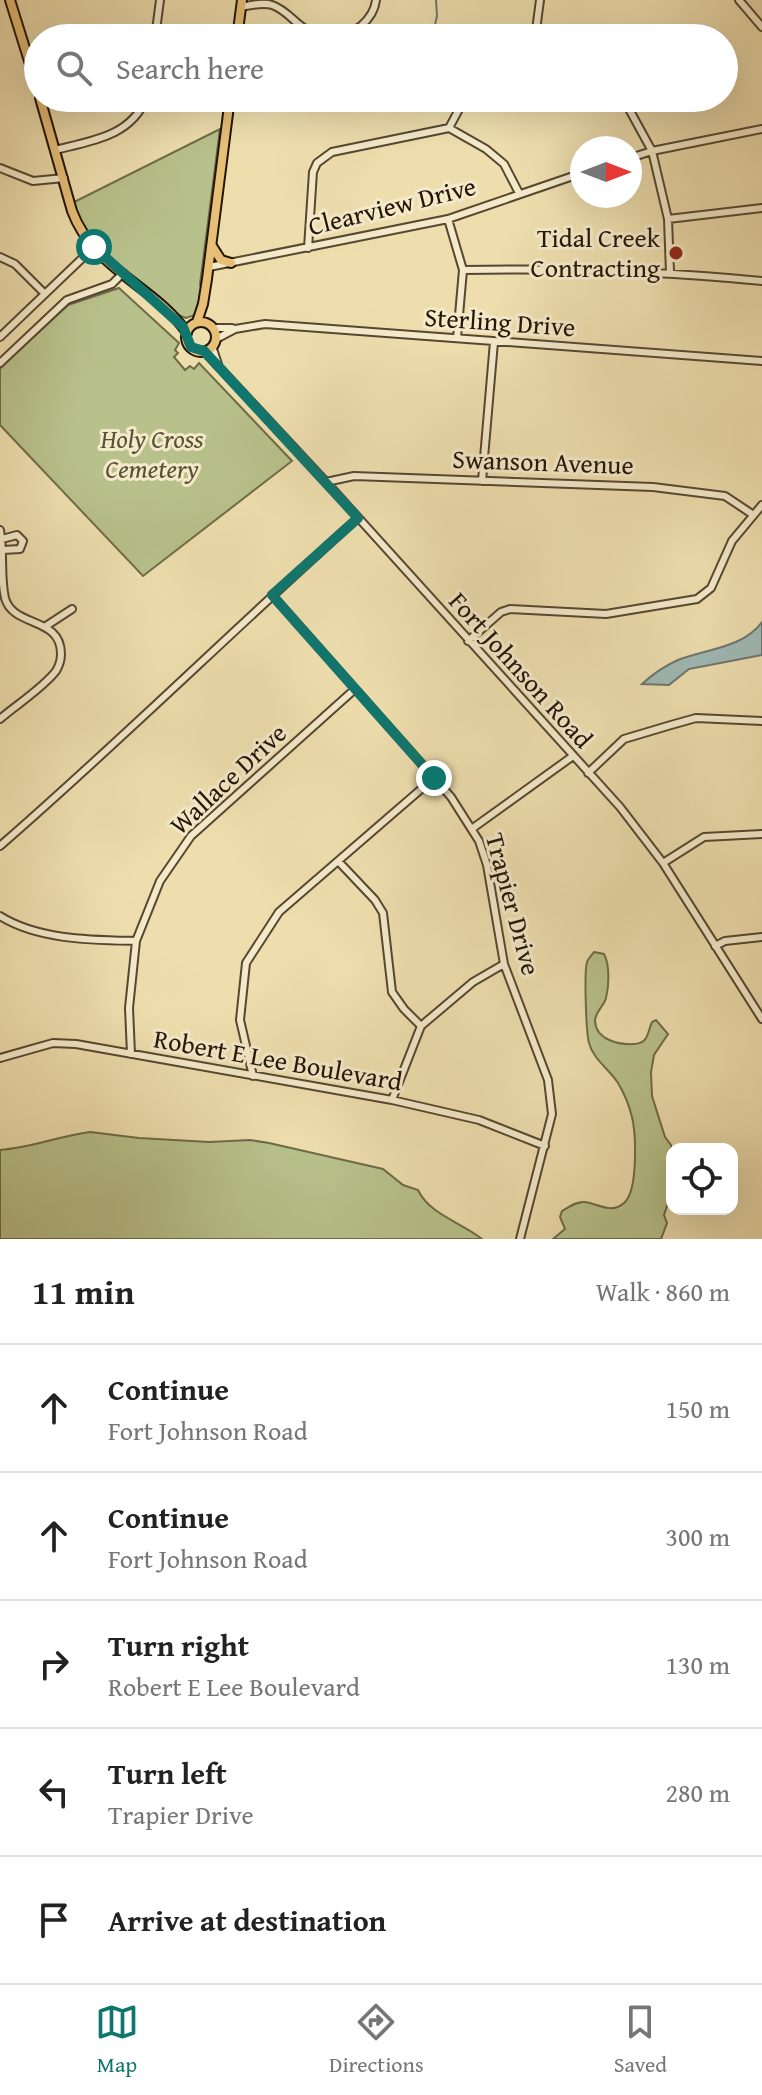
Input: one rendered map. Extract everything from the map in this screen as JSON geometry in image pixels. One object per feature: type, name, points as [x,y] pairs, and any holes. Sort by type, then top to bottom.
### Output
[{"type":"main road","points":[[10,0],[24,45]]},
{"type":"main road","points":[[239,24],[241,3]]},
{"type":"main road","points":[[44,112],[76,220],[94,247],[172,316],[187,333],[191,347],[211,346],[211,326],[203,304]]},
{"type":"main road","points":[[187,333],[203,304],[228,112]]},
{"type":"main road","points":[[211,246],[221,260],[231,263]]},
{"type":"main road","points":[[172,316],[211,326]]},
{"type":"street","points":[[157,24],[160,0]]},
{"type":"street","points":[[362,24],[371,15],[376,0]]},
{"type":"street","points":[[537,24],[540,0]]},
{"type":"street","points":[[739,0],[762,27]]},
{"type":"street","points":[[241,3],[268,3],[283,9],[300,24]]},
{"type":"street","points":[[55,150],[121,130],[139,112]]},
{"type":"street","points":[[449,128],[458,112]]},
{"type":"street","points":[[631,112],[652,151],[668,219],[670,272]]},
{"type":"street","points":[[308,248],[313,172],[323,157],[332,152],[449,128],[504,164],[519,193]]},
{"type":"street","points":[[642,154],[762,129]]},
{"type":"street","points":[[0,168],[33,181],[64,178]]},
{"type":"street","name":"Clearview Drive","points":[[209,267],[448,219],[570,177]]},
{"type":"street","points":[[668,219],[762,208]]},
{"type":"street","points":[[448,219],[463,270],[457,338]]},
{"type":"street","points":[[0,337],[94,247]]},
{"type":"street","points":[[0,257],[15,264],[45,294]]},
{"type":"street","points":[[463,270],[670,272],[762,281]]},
{"type":"street","points":[[0,363],[67,300],[112,284],[122,274]]},
{"type":"street","name":"Sterling Drive","points":[[211,326],[235,329],[265,324],[762,361]]},
{"type":"street","name":"Sterling Drive","points":[[211,346],[235,329]]},
{"type":"street","points":[[482,481],[494,342]]},
{"type":"street","name":"Fort Johnson Road","points":[[211,346],[222,370],[620,807],[663,863],[762,1019]]},
{"type":"street","name":"Swanson Avenue","points":[[326,482],[348,476],[653,487],[725,496],[752,514]]},
{"type":"street","points":[[468,641],[501,612],[510,609],[606,614],[697,599],[711,588],[732,541],[762,505]]},
{"type":"street","points":[[0,846],[67,788],[358,518]]},
{"type":"street","points":[[0,530],[5,598],[13,612],[46,626],[61,644],[61,659],[56,671],[0,719]]},
{"type":"street","points":[[2,539],[17,535],[23,541],[20,549],[3,550]]},
{"type":"street","name":"Trapier Drive","points":[[272,595],[434,778],[473,828],[487,865],[504,964],[548,1080],[552,1114],[520,1239]]},
{"type":"street","points":[[46,626],[72,609]]},
{"type":"street","name":"Wallace Drive","points":[[131,1054],[129,1008],[136,941],[160,881],[191,836],[355,689]]},
{"type":"street","points":[[588,773],[624,739],[696,718],[762,721]]},
{"type":"street","points":[[473,828],[573,756]]},
{"type":"street","points":[[253,1076],[240,1020],[246,963],[279,912],[434,778]]},
{"type":"street","points":[[663,863],[704,837],[762,834]]},
{"type":"street","points":[[339,862],[375,900],[383,913],[392,992],[421,1026]]},
{"type":"street","points":[[0,916],[15,926],[83,939],[136,941]]},
{"type":"street","points":[[715,946],[725,941],[762,937]]},
{"type":"street","points":[[392,1100],[421,1026],[473,982],[504,964]]},
{"type":"street","name":"Robert E Lee Boulevard","points":[[0,1058],[53,1043],[76,1044],[392,1100],[479,1120],[545,1146]]},
{"type":"green space","points":[[220,129],[200,284],[201,300],[195,315],[186,318],[148,293],[104,252],[86,231],[74,202]]},
{"type":"green space","name":"Holy Cross Cemetery","points":[[119,288],[179,343],[175,350],[178,353],[174,357],[185,370],[190,366],[194,369],[199,363],[292,461],[143,576],[0,425],[0,369],[5,363],[68,305]]},
{"type":"green space","points":[[594,952],[604,954],[608,970],[606,998],[595,1018],[599,1033],[615,1042],[639,1043],[645,1040],[652,1022],[656,1020],[668,1034],[654,1055],[651,1072],[652,1096],[670,1143],[666,1143],[664,1215],[667,1223],[661,1239],[553,1239],[565,1229],[560,1217],[562,1211],[573,1205],[585,1202],[615,1208],[625,1202],[634,1174],[634,1136],[629,1108],[618,1083],[594,1054],[589,1043],[586,1002],[588,961]]},
{"type":"green space","points":[[90,1132],[209,1142],[250,1140],[383,1169],[403,1185],[418,1190],[438,1212],[482,1239],[0,1239],[0,1150]]},
{"type":"water","points":[[762,622],[762,655],[689,669],[669,685],[642,684],[678,660],[734,643]]},
{"type":"waterway","points":[[435,24],[436,0]]},
{"type":"place","name":"Tidal Creek Contracting","points":[[676,253]]},
{"type":"route","points":[[94,247],[183,327],[191,347],[204,351],[358,518],[272,595],[434,778]]}]
